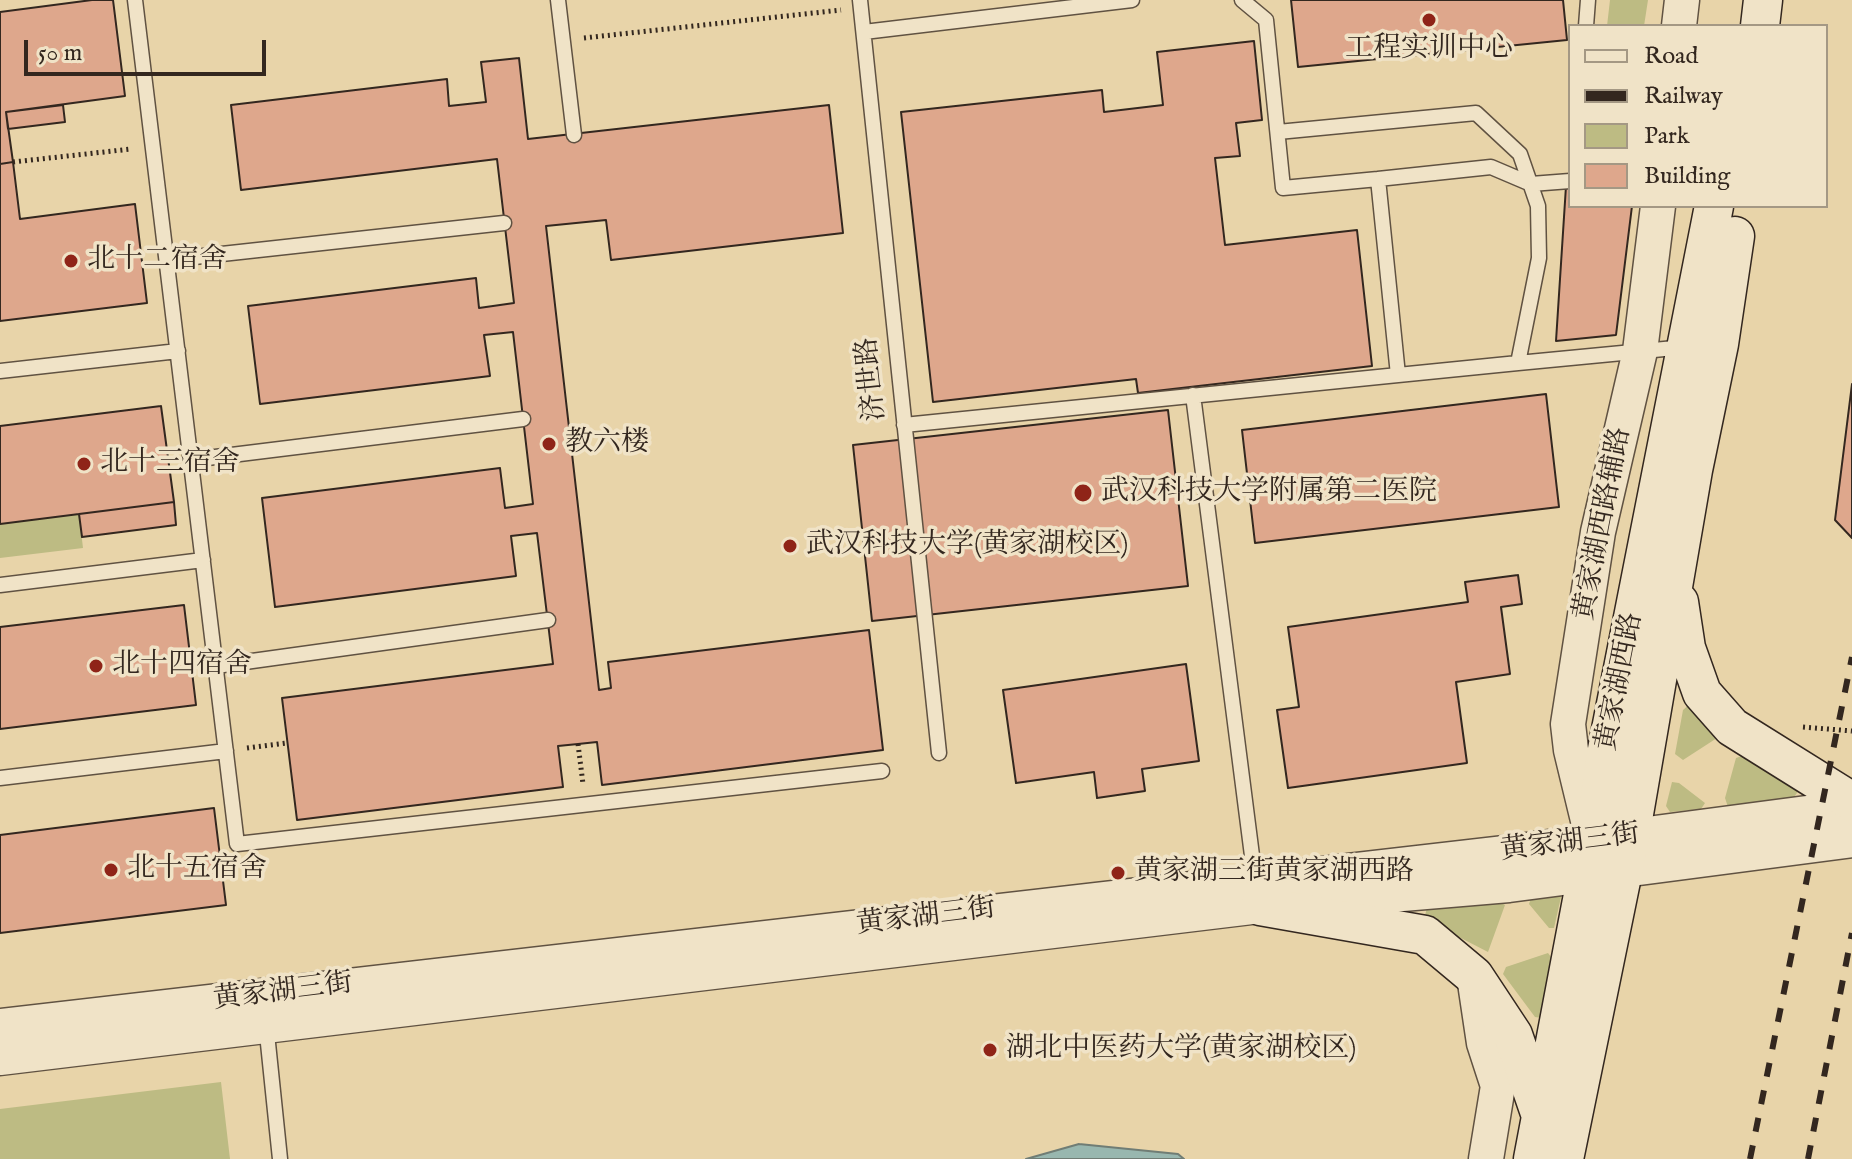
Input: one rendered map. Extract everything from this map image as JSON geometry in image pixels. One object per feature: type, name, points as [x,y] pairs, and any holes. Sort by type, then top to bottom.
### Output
[{"type":"main road","points":[[1735,24],[1737,0]]},
{"type":"main road","points":[[1760,24],[1763,0]]},
{"type":"main road","name":"黄家湖西路","points":[[1564,1159],[1607,856],[1606,755],[1714,208]]},
{"type":"main road","name":"黄家湖西路","points":[[1533,1159],[1540,1113],[1607,856],[1674,571],[1719,344],[1739,208]]},
{"type":"main road","points":[[1674,571],[1686,648],[1702,693],[1732,727],[1852,804]]},
{"type":"main road","points":[[1257,893],[1425,935],[1474,976],[1513,1035],[1540,1113]]},
{"type":"street","points":[[1679,24],[1682,0]]},
{"type":"street","name":"黄家湖西路辅路","points":[[1607,856],[1571,750],[1568,724],[1598,532],[1640,351],[1658,208]]},
{"type":"street","name":"黄家湖三街","points":[[1607,856],[1852,804]]},
{"type":"street","name":"黄家湖三街","points":[[0,1026],[264,1010],[1257,893],[1607,856],[1852,840]]},
{"type":"street","points":[[1474,976],[1484,1043],[1498,1086],[1486,1159]]},
{"type":"street","name":"黄家湖三街","points":[[0,1058],[264,1010]]},
{"type":"lane","points":[[135,0],[237,844],[882,771]]},
{"type":"lane","points":[[558,0],[574,135]]},
{"type":"lane","points":[[864,32],[1132,0]]},
{"type":"lane","points":[[1242,0],[1266,20],[1283,188],[1491,167],[1531,184],[1568,181]]},
{"type":"lane","points":[[1586,24],[1588,0]]},
{"type":"lane","name":"济世路","points":[[860,4],[939,753]]},
{"type":"lane","points":[[1278,132],[1476,113],[1520,154],[1538,206],[1539,258],[1518,363]]},
{"type":"lane","points":[[1378,179],[1398,375]]},
{"type":"lane","points":[[167,260],[504,223]]},
{"type":"lane","points":[[904,425],[1688,346]]},
{"type":"lane","points":[[0,371],[178,351]]},
{"type":"lane","points":[[1193,395],[1257,893]]},
{"type":"lane","points":[[191,460],[523,419]]},
{"type":"lane","points":[[0,585],[203,560]]},
{"type":"lane","points":[[216,666],[548,620]]},
{"type":"lane","points":[[0,778],[226,751]]},
{"type":"lane","points":[[264,1010],[280,1159]]},
{"type":"path","points":[[563,40],[860,4]]},
{"type":"path","points":[[13,162],[153,147]]},
{"type":"path","points":[[1795,722],[1806,728],[1852,731]]},
{"type":"path","points":[[226,751],[287,743]]},
{"type":"path","points":[[578,744],[586,805]]},
{"type":"green space","points":[[1610,0],[1648,0],[1644,24],[1607,24]]},
{"type":"green space","points":[[79,514],[83,548],[0,558],[0,524]]},
{"type":"green space","points":[[1691,703],[1717,738],[1683,760],[1675,754],[1683,710]]},
{"type":"green space","points":[[1742,756],[1799,790],[1792,800],[1728,807],[1725,798],[1736,758]]},
{"type":"green space","points":[[1672,782],[1679,783],[1705,803],[1701,809],[1670,812],[1666,806]]},
{"type":"green space","points":[[1559,892],[1561,897],[1554,928],[1549,928],[1529,904],[1531,898]]},
{"type":"green space","points":[[1498,901],[1505,905],[1488,952],[1424,919],[1427,908]]},
{"type":"green space","points":[[1548,953],[1554,961],[1542,1018],[1535,1017],[1503,974],[1506,967]]},
{"type":"green space","points":[[221,1082],[230,1159],[0,1159],[0,1109]]},
{"type":"water","points":[[1079,1144],[1178,1154],[1184,1159],[1026,1159]]},
{"type":"building","points":[[113,0],[125,96],[6,112],[13,162],[0,164],[0,12]]},
{"type":"building","name":"工程实训中心","points":[[1291,0],[1563,0],[1567,40],[1298,67]]},
{"type":"building","name":"武汉科技大学附属第二医院","points":[[1254,41],[1262,120],[1236,123],[1240,156],[1215,158],[1225,245],[1357,230],[1372,366],[1138,393],[1136,379],[933,402],[901,112],[1102,90],[1104,112],[1163,105],[1157,52]]},
{"type":"building","name":"教六楼","points":[[519,58],[528,139],[829,105],[843,233],[611,260],[606,220],[546,226],[599,690],[611,688],[608,662],[869,630],[883,750],[602,785],[597,742],[558,746],[563,787],[297,820],[282,698],[553,664],[537,533],[511,536],[516,576],[275,607],[262,498],[500,468],[505,508],[533,504],[513,332],[484,335],[490,376],[260,404],[248,306],[476,278],[479,308],[514,303],[497,159],[241,190],[231,105],[447,79],[449,106],[486,102],[481,62]]},
{"type":"building","points":[[63,105],[65,122],[8,129],[6,112]]},
{"type":"building","name":"北十二宿舍","points":[[13,162],[20,219],[135,204],[147,303],[0,321],[0,164]]},
{"type":"building","points":[[1568,186],[1568,208],[1632,208],[1616,335],[1556,341]]},
{"type":"building","points":[[1852,384],[1852,538],[1835,520]]},
{"type":"building","points":[[1546,394],[1559,507],[1255,543],[1242,430]]},
{"type":"building","name":"北十三宿舍","points":[[161,406],[174,502],[0,524],[0,426]]},
{"type":"building","points":[[1168,410],[1188,586],[872,621],[853,445]]},
{"type":"building","points":[[174,502],[176,525],[82,537],[79,514]]},
{"type":"building","points":[[1518,575],[1522,604],[1501,607],[1510,674],[1456,682],[1467,763],[1288,788],[1277,710],[1299,707],[1288,627],[1468,602],[1465,582]]},
{"type":"building","name":"北十四宿舍","points":[[184,605],[196,705],[0,729],[0,627]]},
{"type":"building","points":[[1186,664],[1199,761],[1142,769],[1145,791],[1097,798],[1094,772],[1016,783],[1003,690]]},
{"type":"building","name":"北十五宿舍","points":[[214,808],[226,905],[0,933],[0,835]]},
{"type":"railway","points":[[1750,1159],[1852,657]]},
{"type":"railway","points":[[1808,1159],[1852,933]]},
{"type":"place","name":"工程实训中心","points":[[1429,20]]},
{"type":"place","name":"北十二宿舍","points":[[71,261]]},
{"type":"place","name":"教六楼","points":[[549,444]]},
{"type":"place","name":"北十三宿舍","points":[[84,464]]},
{"type":"place","name":"武汉科技大学附属第二医院","points":[[1083,493]]},
{"type":"place","name":"武汉科技大学(黄家湖校区)","points":[[790,546]]},
{"type":"place","name":"北十四宿舍","points":[[96,666]]},
{"type":"place","name":"北十五宿舍","points":[[111,870]]},
{"type":"place","name":"黄家湖三街黄家湖西路","points":[[1118,873]]},
{"type":"place","name":"湖北中医药大学(黄家湖校区)","points":[[990,1050]]}]
